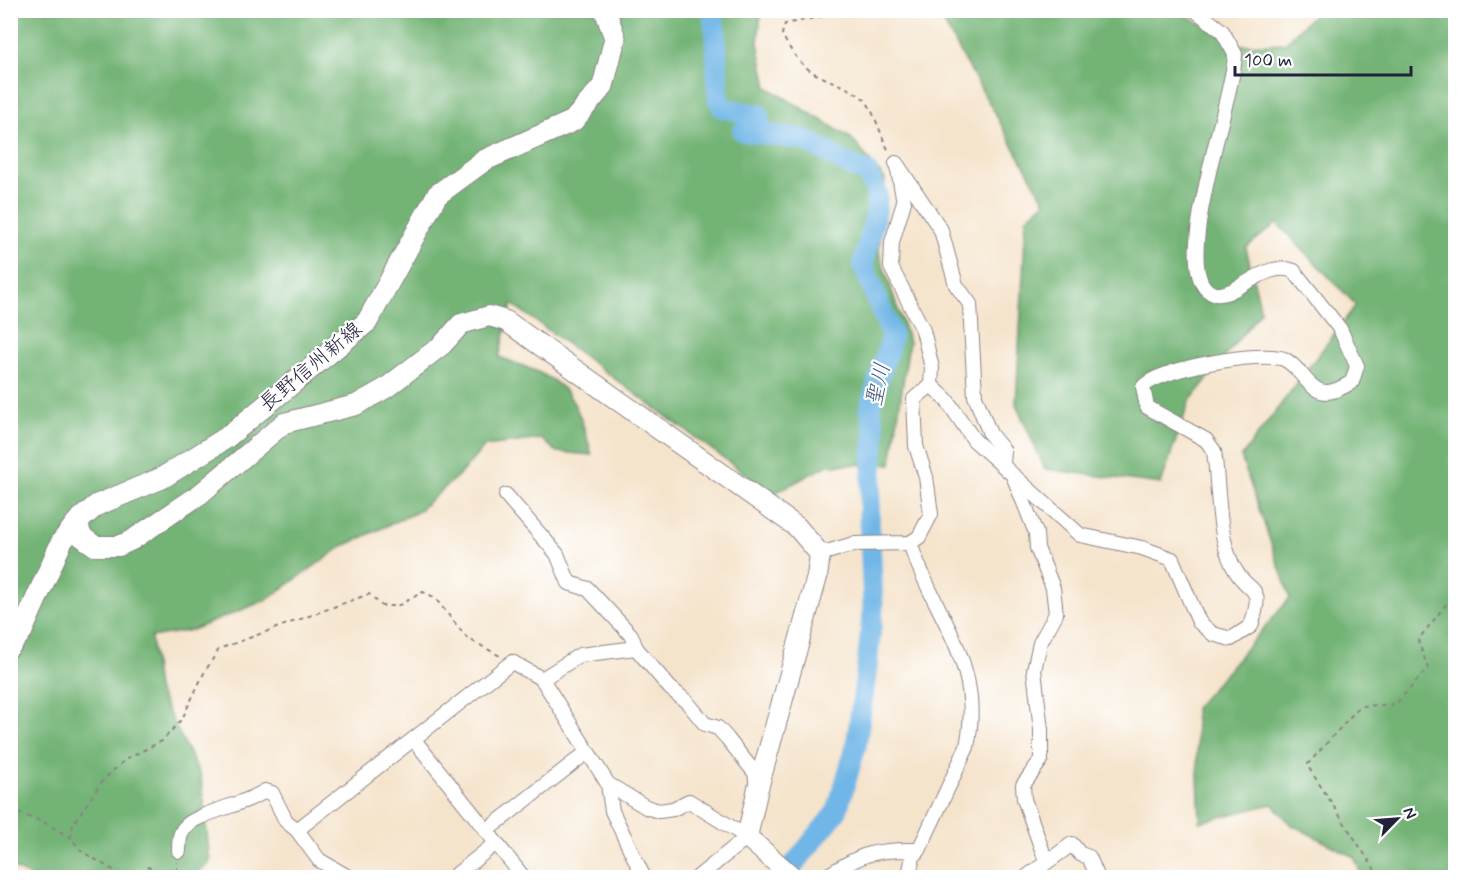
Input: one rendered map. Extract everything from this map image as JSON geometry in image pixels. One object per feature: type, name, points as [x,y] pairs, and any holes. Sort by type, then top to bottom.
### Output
[{"type":"main road","name":"長野信州新線","points":[[10,646],[22,631],[62,541],[78,521],[97,505],[162,478],[226,438],[367,322],[437,195],[485,160],[573,121],[603,86],[615,38],[605,10]]},
{"type":"street","points":[[931,385],[946,399],[974,440],[1007,467],[1046,508],[1080,535],[1142,548],[1172,559],[1200,622],[1213,634],[1231,639],[1251,626],[1258,603],[1254,590],[1233,567],[1224,535],[1214,451],[1206,440],[1147,407],[1143,387],[1147,382],[1164,375],[1252,356],[1272,357],[1291,364],[1317,390],[1327,392],[1352,382],[1357,366],[1340,329],[1294,271],[1284,267],[1263,272],[1229,292],[1216,294],[1208,291],[1203,285],[1197,245],[1201,211],[1235,54],[1222,31],[1195,10]]},
{"type":"street","points":[[820,554],[854,544],[910,543],[919,537],[931,514],[926,477],[916,446],[914,399],[931,385],[932,368],[923,330],[891,267],[892,242],[904,202],[896,163]]},
{"type":"street","points":[[896,163],[942,230],[956,285],[970,304],[975,396],[990,434],[1004,451],[1007,467],[1036,532],[1037,548],[1053,588],[1056,614],[1040,643],[1034,670],[1041,730],[1041,760],[1023,784],[1024,799],[1046,861]]},
{"type":"street","points":[[78,521],[81,536],[94,546],[119,546],[132,540],[199,495],[284,423],[356,405],[386,388],[423,361],[461,324],[489,316],[506,321],[797,527],[820,554],[818,577],[758,788],[747,837],[697,878]]},
{"type":"street","points":[[506,495],[557,554],[569,583],[588,589],[631,635],[636,648],[705,724],[718,728],[755,772],[758,788]]},
{"type":"street","points":[[908,878],[913,857],[920,850],[967,747],[971,728],[970,684],[958,646],[919,572],[910,543]]},
{"type":"street","points":[[542,679],[580,655],[636,648]]},
{"type":"street","points":[[297,831],[415,741],[512,662],[542,679],[586,753],[608,784],[646,807],[659,811],[673,809],[689,801],[747,837],[780,863],[794,878]]},
{"type":"street","points":[[415,741],[524,878]]},
{"type":"street","points":[[486,831],[586,753]]},
{"type":"street","points":[[608,784],[612,811],[644,878]]},
{"type":"street","points":[[178,850],[180,834],[188,824],[250,801],[265,791],[272,792],[286,821],[297,831],[319,860],[350,878]]},
{"type":"street","points":[[452,878],[496,843]]},
{"type":"street","points":[[1025,878],[1072,844],[1080,854],[1089,857],[1098,878]]},
{"type":"street","points":[[824,878],[856,856],[889,849],[920,850]]},
{"type":"path","points":[[825,10],[825,16],[785,24],[782,34],[790,50],[816,75],[839,82],[866,100],[880,138],[896,163]]},
{"type":"path","points":[[71,838],[73,824],[103,780],[126,759],[162,741],[182,719],[219,648],[249,636],[369,594],[382,606],[398,606],[423,592],[434,597],[467,638],[512,662]]},
{"type":"path","points":[[1380,878],[1307,765],[1360,706],[1396,704],[1428,668],[1418,640],[1455,592]]},
{"type":"path","points":[[10,810],[48,824],[71,838],[81,851],[127,878]]},
{"type":"path","points":[[132,878],[148,867],[174,876],[177,873],[178,850]]},
{"type":"green space","points":[[10,11],[761,11],[758,43],[767,87],[851,138],[885,179],[879,253],[909,342],[891,464],[828,465],[773,494],[512,304],[499,357],[539,373],[564,389],[579,414],[592,455],[557,452],[541,439],[485,446],[460,474],[417,512],[343,546],[266,600],[192,630],[151,637],[157,689],[201,777],[210,862],[193,877],[32,877],[11,867]]},
{"type":"green space","points":[[937,11],[1178,11],[1240,45],[1285,43],[1317,11],[1455,11],[1455,877],[1362,877],[1354,857],[1292,825],[1272,804],[1200,822],[1195,708],[1290,598],[1241,457],[1356,305],[1277,223],[1246,248],[1261,311],[1189,402],[1161,484],[1045,469],[1016,404],[1026,219],[1045,202]]},
{"type":"waterway","name":"聖川","points":[[712,10],[716,36],[718,99],[723,108],[759,115],[759,120],[743,131],[805,140],[855,168],[867,172],[877,193],[876,213],[863,264],[892,336],[870,407],[875,431],[869,513],[873,606],[856,746],[837,811],[783,878]]}]
